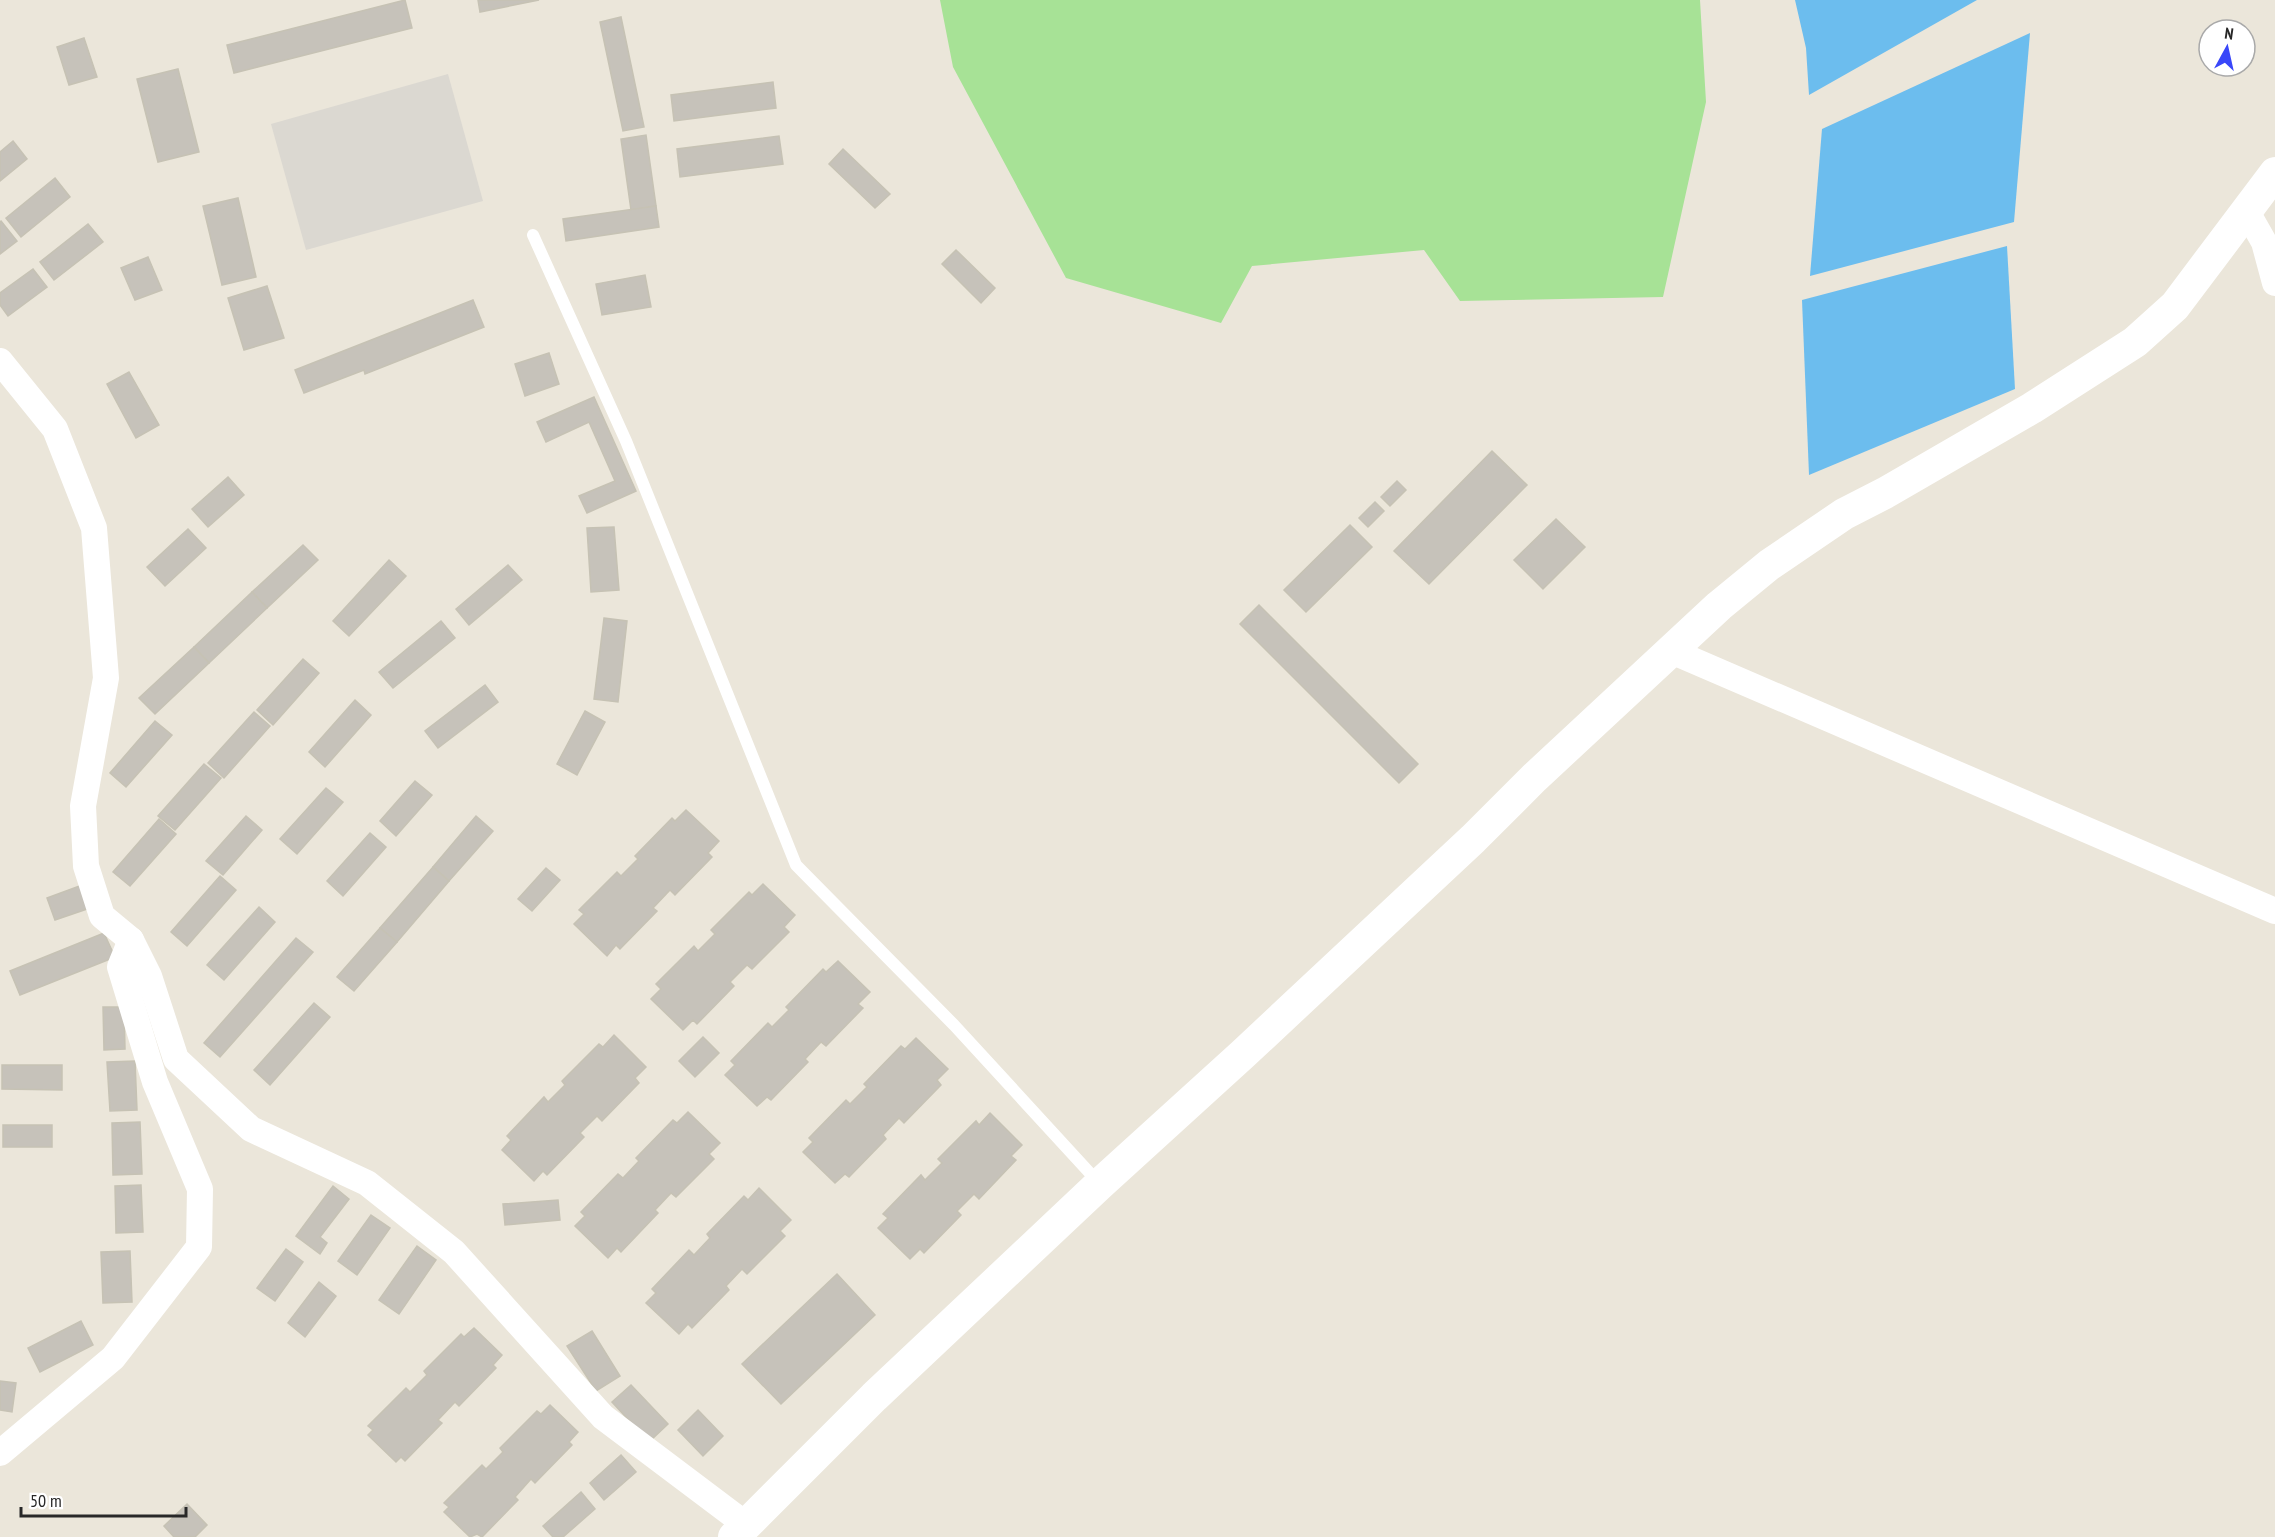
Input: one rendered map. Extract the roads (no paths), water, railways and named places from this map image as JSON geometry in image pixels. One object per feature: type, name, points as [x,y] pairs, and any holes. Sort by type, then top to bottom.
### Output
[{"type":"street","points":[[0,361],[55,429],[94,528],[106,678],[83,806],[86,866],[102,916],[132,940],[149,976],[176,1059],[251,1129],[367,1184],[454,1252],[603,1417],[739,1531],[874,1396],[1260,1038],[1719,606],[1769,565],[1844,514],[1886,493],[2032,408],[2135,342],[2175,306],[2275,173]]},
{"type":"street","points":[[2247,212],[2264,242],[2275,283]]},
{"type":"street","points":[[1670,650],[2275,911]]},
{"type":"street","points":[[0,1453],[113,1358],[199,1247],[200,1189],[154,1082],[120,967],[132,940]]},
{"type":"lane","points":[[533,235],[626,441],[796,866],[954,1025],[1100,1184]]},
{"type":"water","points":[[1795,0],[1977,0],[1809,95],[1806,48]]},
{"type":"water","points":[[2030,33],[2014,222],[1810,276],[1822,129]]},
{"type":"water","points":[[2007,246],[2015,389],[1809,475],[1802,300]]}]
